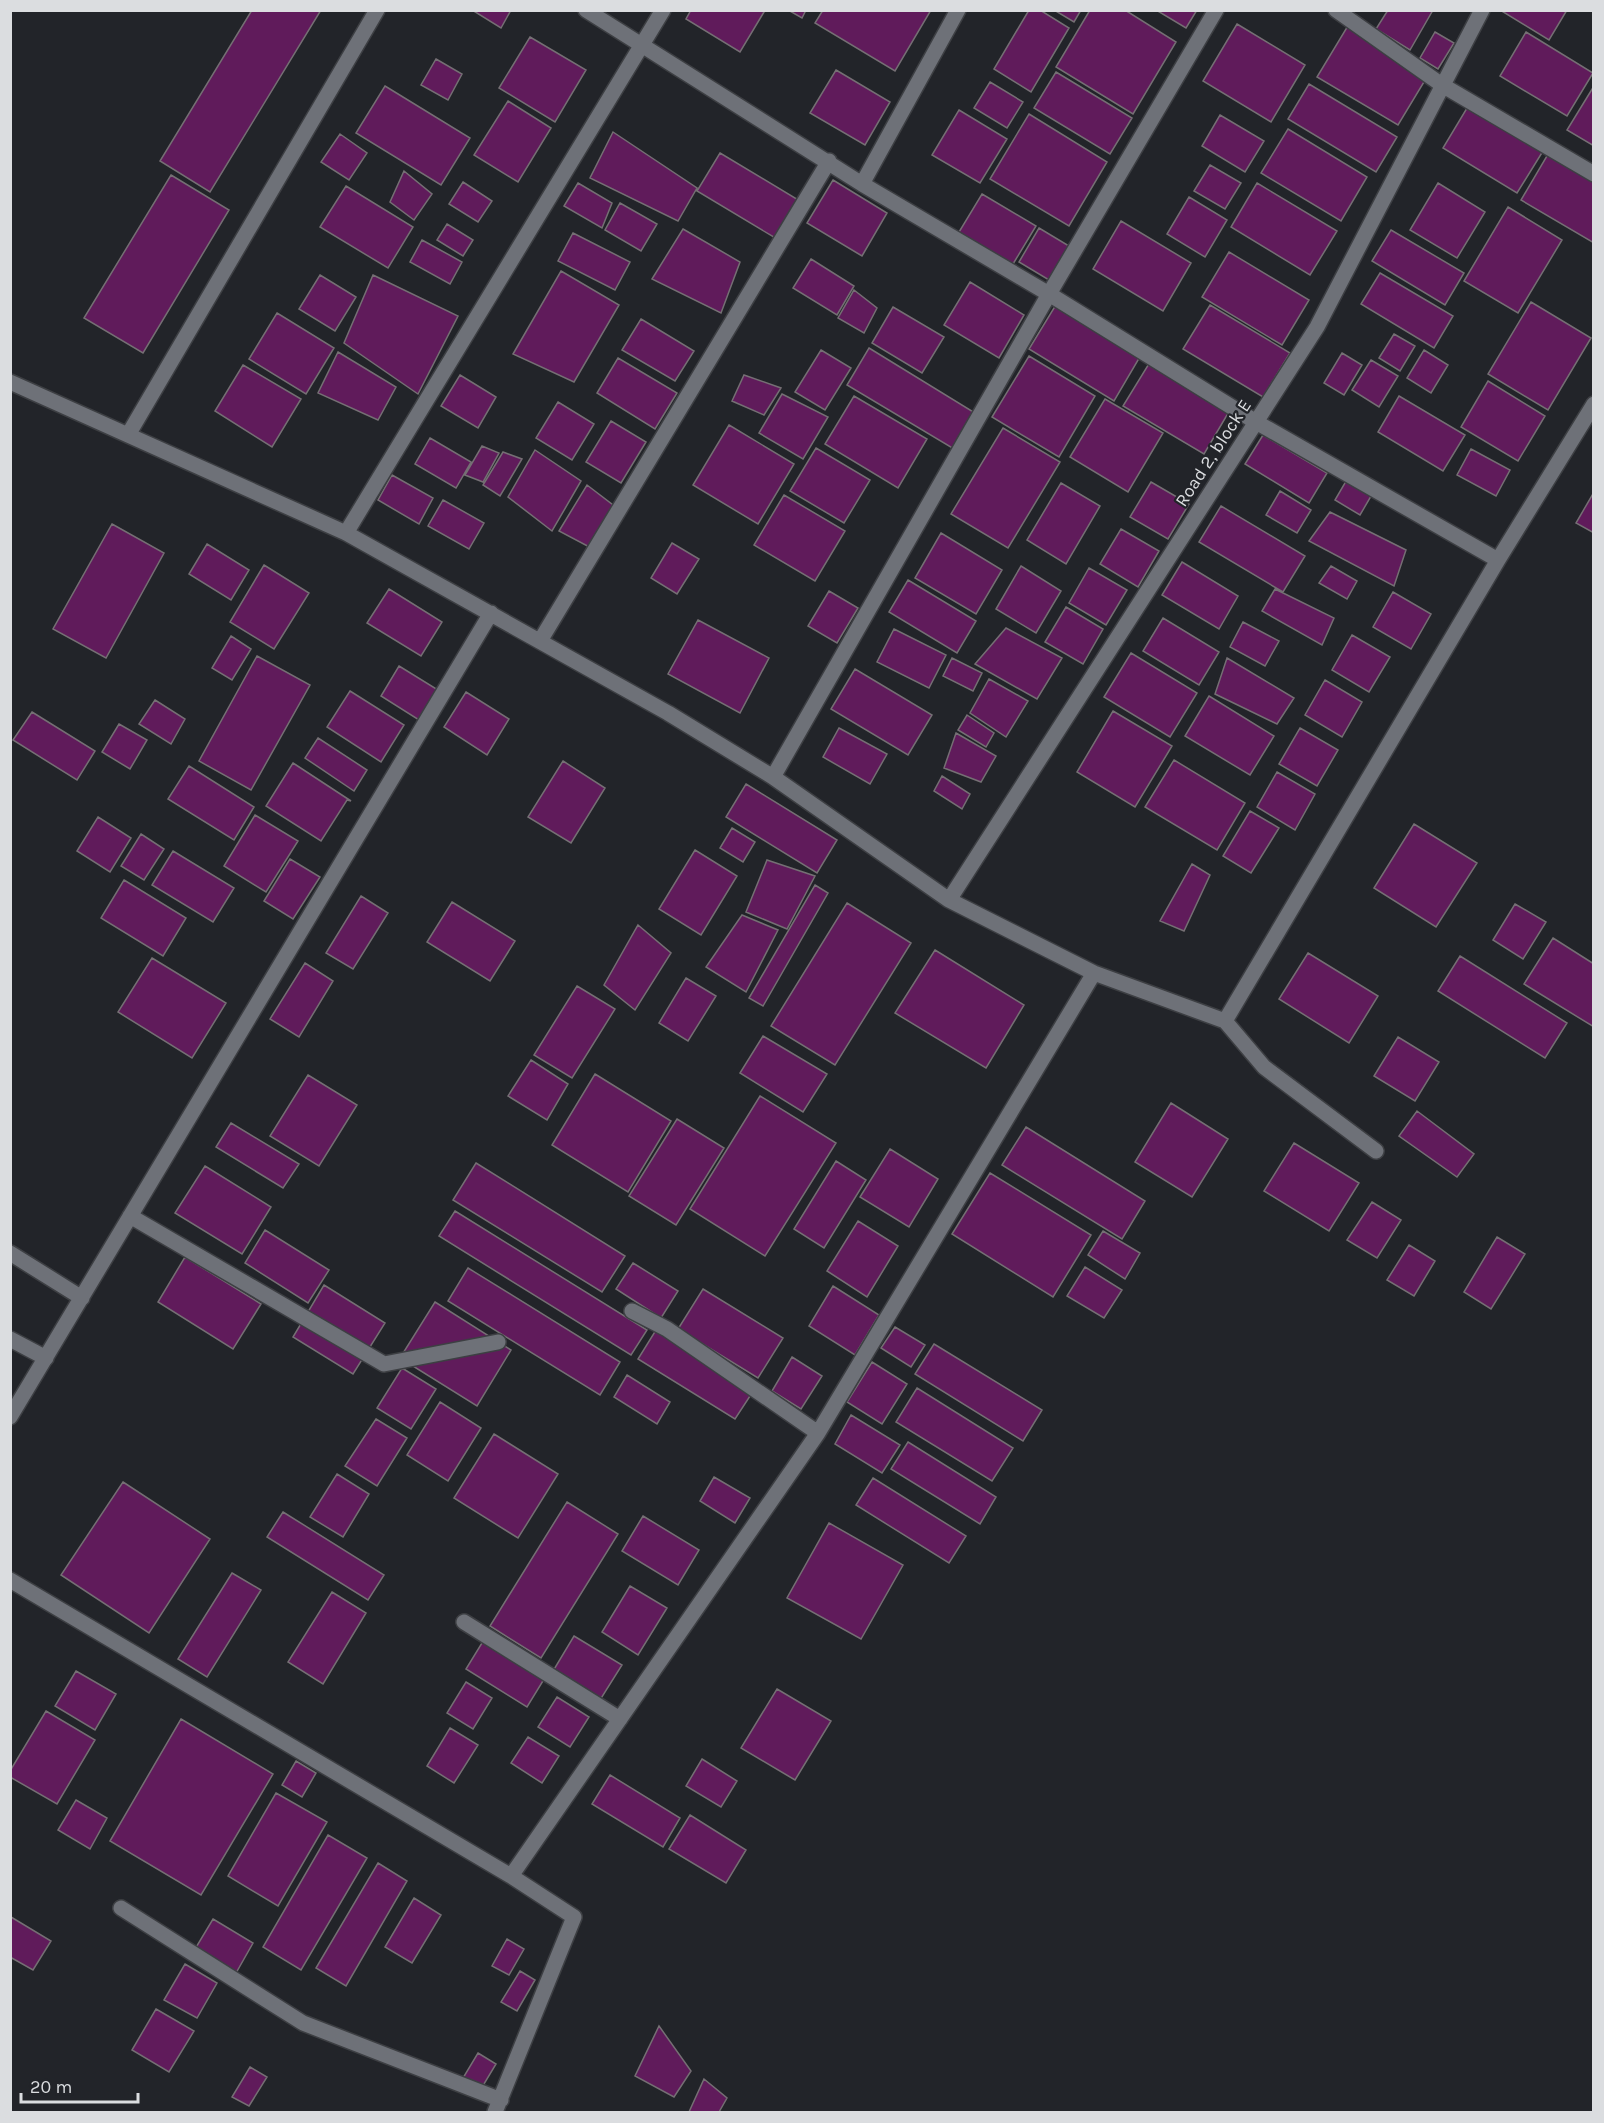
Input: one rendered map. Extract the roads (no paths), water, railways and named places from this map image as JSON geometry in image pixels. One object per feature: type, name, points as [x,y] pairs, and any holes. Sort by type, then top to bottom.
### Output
[{"type":"street","points":[[128,435],[377,10]]},
{"type":"street","points":[[586,10],[829,161],[862,184],[1049,294],[1256,422],[1498,560]]},
{"type":"street","points":[[346,533],[663,10]]},
{"type":"street","points":[[862,184],[958,10]]},
{"type":"street","points":[[773,777],[1049,294],[1216,10]]},
{"type":"street","points":[[1336,10],[1442,85],[1593,174]]},
{"type":"street","name":"Road 2, block E","points":[[949,900],[1317,327],[1399,174],[1442,85],[1482,10]]},
{"type":"street","points":[[540,641],[829,161]]},
{"type":"street","points":[[10,382],[346,533],[668,713],[773,777],[949,900],[1094,973],[1225,1021],[1264,1067],[1377,1151]]},
{"type":"street","points":[[1225,1021],[1593,404]]},
{"type":"street","points":[[10,1417],[491,613]]},
{"type":"street","points":[[511,1876],[818,1433],[1094,973]]},
{"type":"street","points":[[130,1216],[384,1364],[498,1342]]},
{"type":"street","points":[[10,1253],[82,1298]]},
{"type":"street","points":[[632,1311],[666,1329],[818,1433]]},
{"type":"street","points":[[10,1339],[45,1358]]},
{"type":"street","points":[[10,1580],[511,1876],[574,1917],[498,2106],[303,2023],[121,1908]]},
{"type":"street","points":[[464,1622],[620,1719]]}]
